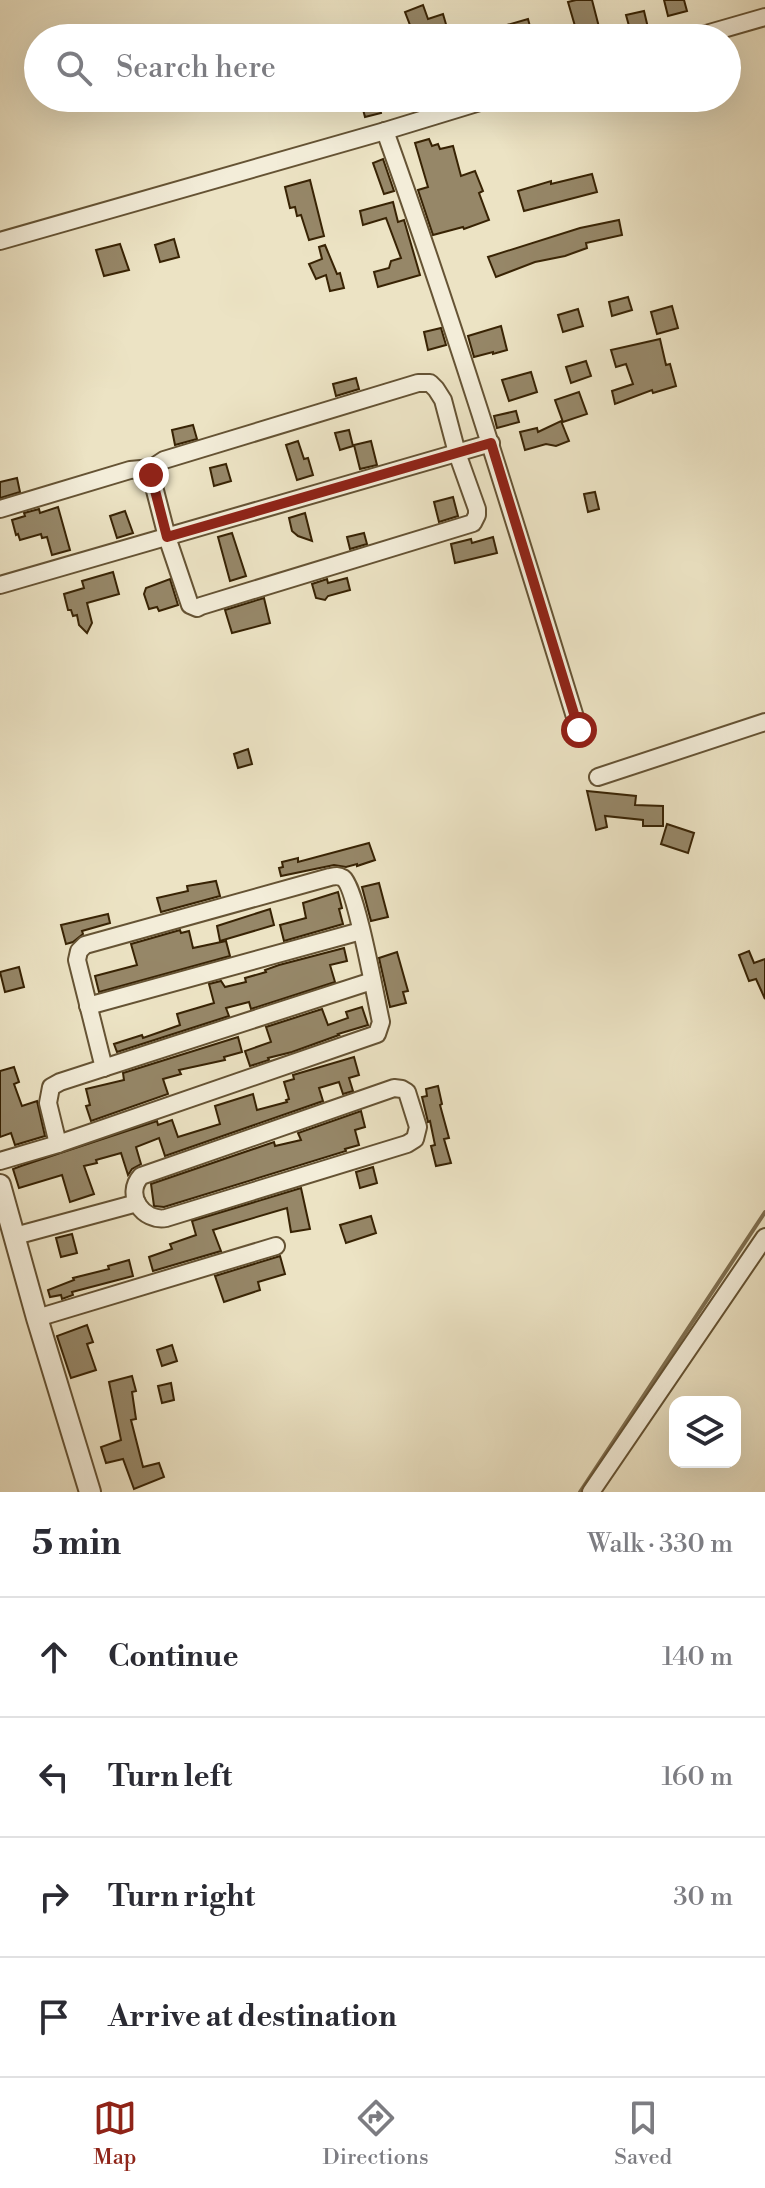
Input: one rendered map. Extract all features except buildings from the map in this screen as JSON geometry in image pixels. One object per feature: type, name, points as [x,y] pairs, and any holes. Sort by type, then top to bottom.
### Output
[{"type":"street","points":[[741,24],[765,17]]},
{"type":"street","points":[[0,241],[447,112]]},
{"type":"street","points":[[385,131],[491,443],[579,730]]},
{"type":"street","points":[[0,509],[130,470],[152,468],[164,460],[418,383],[430,383],[443,400],[477,515],[473,523],[197,608],[190,605],[167,537],[151,475],[152,468]]},
{"type":"street","points":[[0,585],[491,443]]},
{"type":"street","points":[[598,777],[765,722]]},
{"type":"street","points":[[0,1161],[58,1144],[377,1034],[381,1022],[361,931],[344,878],[338,876],[85,945],[79,951],[77,960],[104,1068]]},
{"type":"street","points":[[88,1006],[361,931]]},
{"type":"street","points":[[58,1144],[48,1103],[51,1087],[60,1082],[372,981]]},
{"type":"street","points":[[394,1088],[407,1092],[418,1133],[407,1144],[166,1218],[150,1217],[137,1203],[134,1183],[141,1176],[394,1088]]},
{"type":"street","points":[[0,1185],[90,1492]]},
{"type":"street","points":[[15,1236],[137,1203]]},
{"type":"street","points":[[591,1492],[765,1237]]},
{"type":"street","points":[[37,1318],[276,1246]]},
{"type":"waterway","points":[[580,1492],[765,1212]]},
{"type":"route","points":[[151,475],[167,537],[491,443],[579,730]]}]
